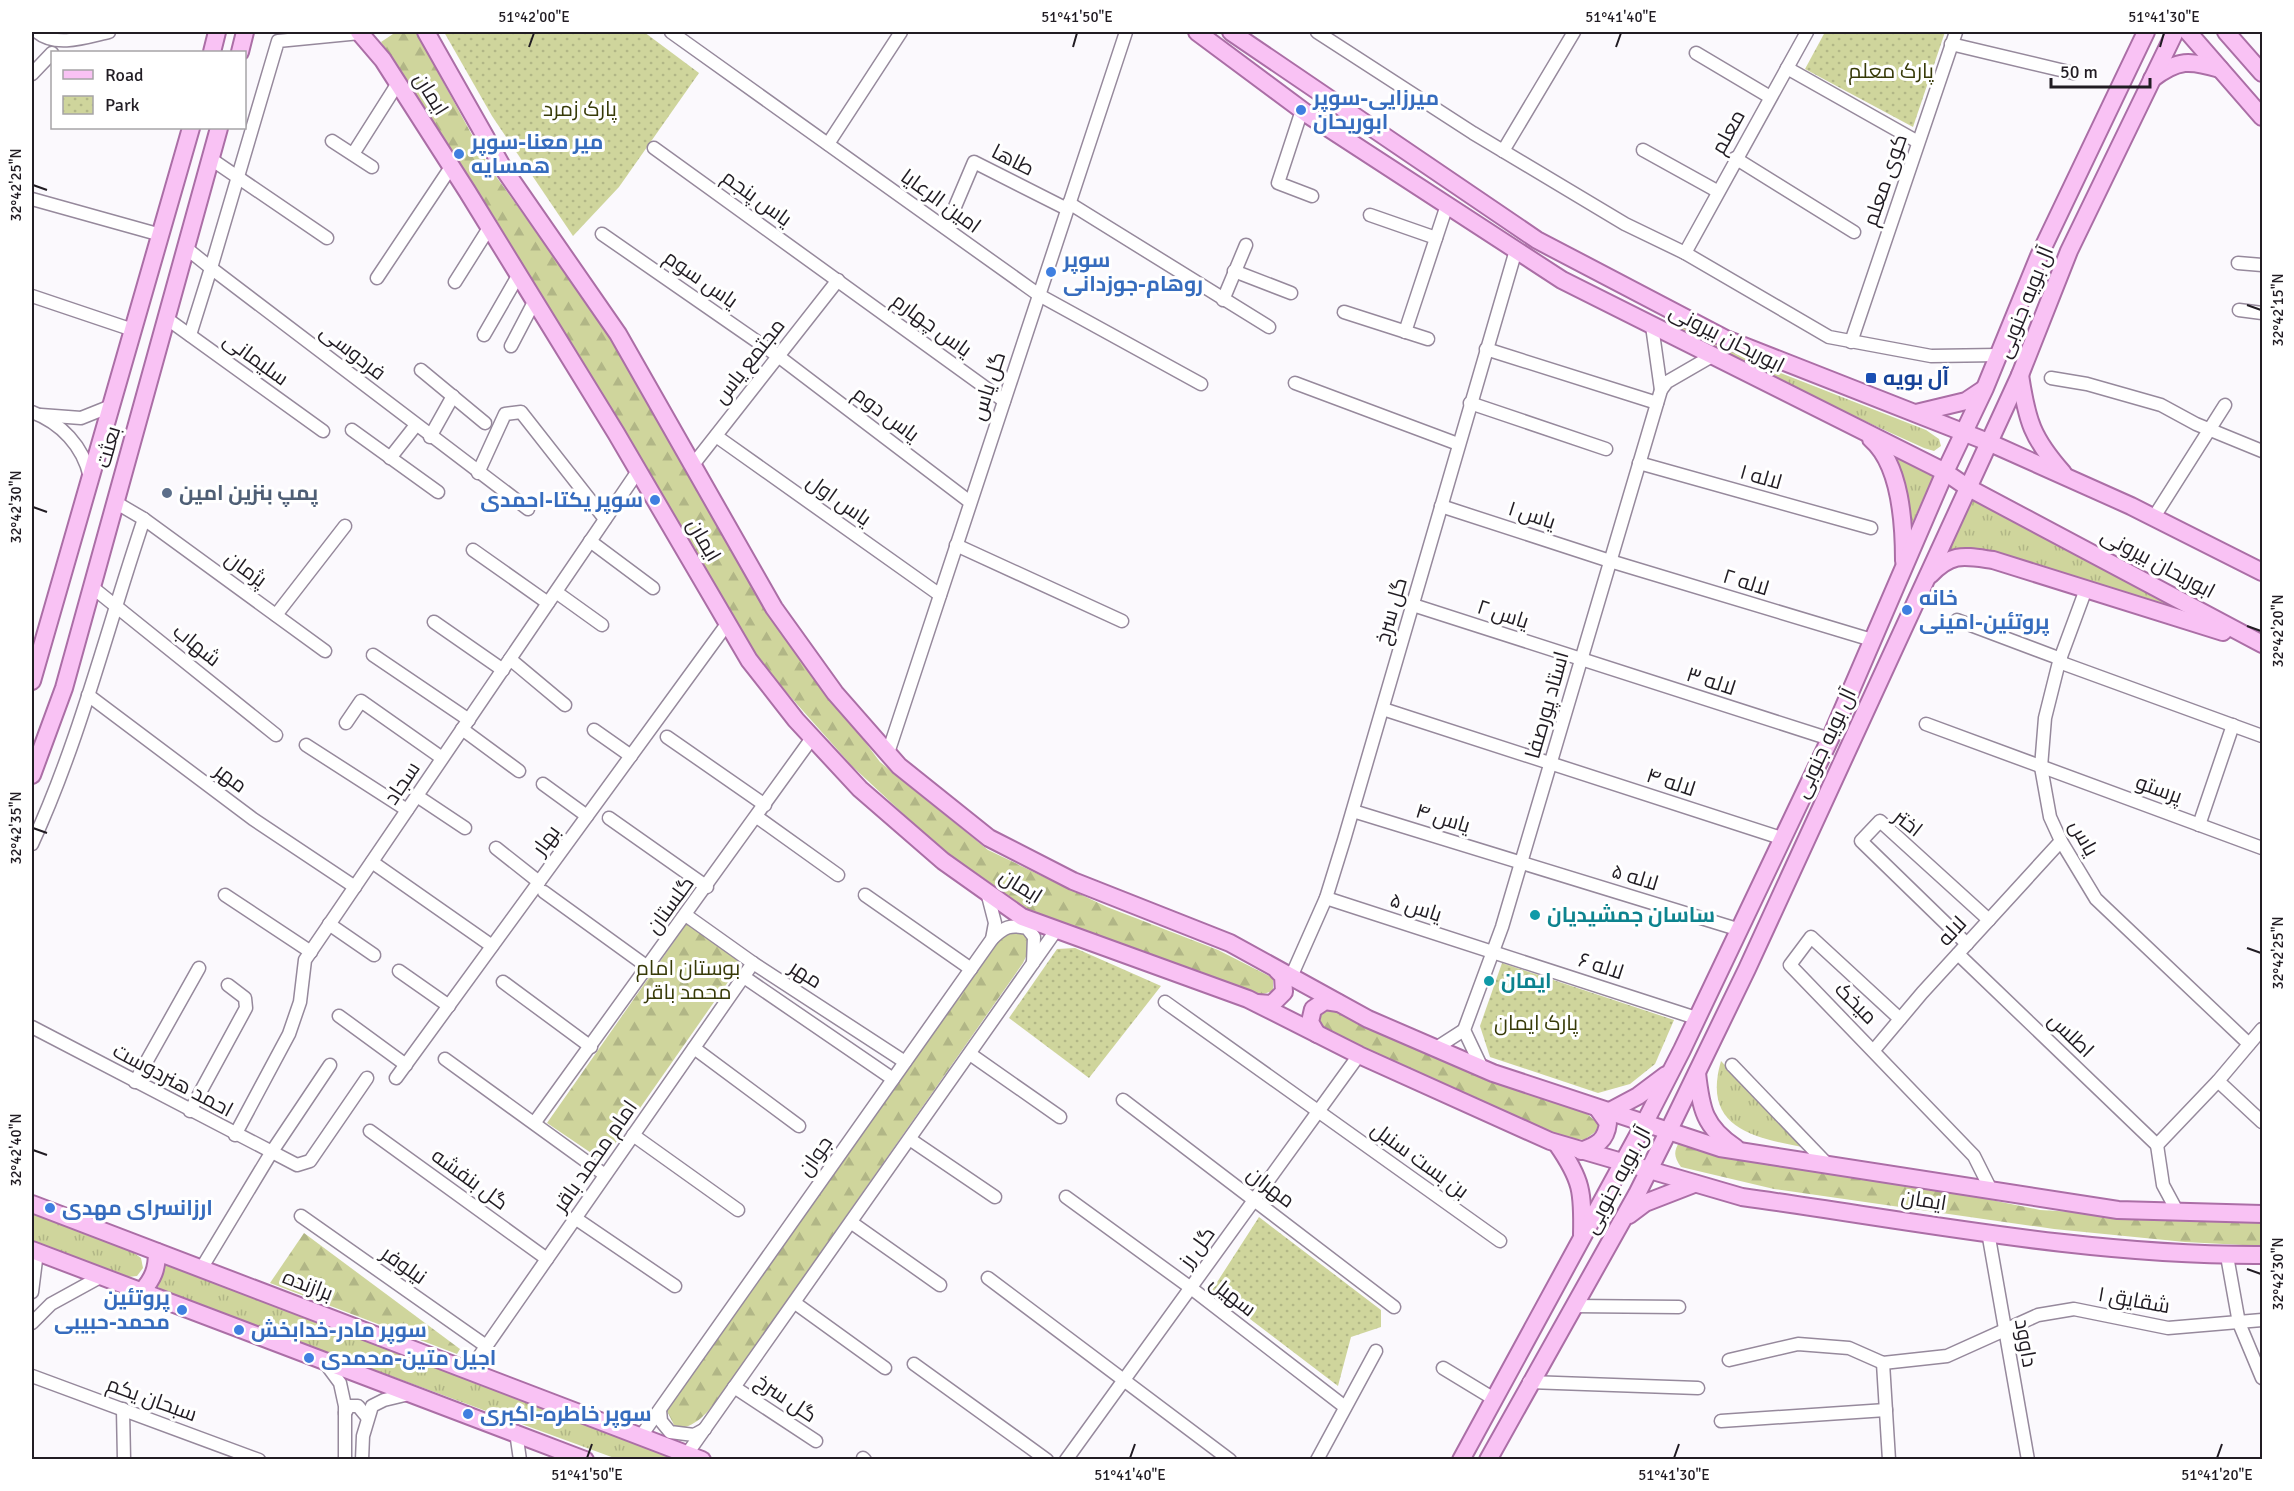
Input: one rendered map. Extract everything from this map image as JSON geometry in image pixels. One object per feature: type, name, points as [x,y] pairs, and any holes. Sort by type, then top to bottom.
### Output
[{"type":"main road","points":[[212,51],[217,32]]},
{"type":"main road","points":[[240,51],[245,32]]},
{"type":"main road","name":"ایمان","points":[[426,32],[503,168],[618,334],[774,608],[834,693],[899,766],[989,838],[1073,881],[1230,943],[1338,1003],[1482,1068],[1676,1135],[1742,1151],[1830,1166],[2118,1210],[2262,1214]]},
{"type":"main road","name":"ابوریحان بیرونی","points":[[1197,32],[1302,110],[1562,280],[1865,434],[1945,472],[1967,488],[2260,643]]},
{"type":"main road","name":"ابوریحان بیرونی","points":[[1231,32],[1537,240],[1743,348],[1988,442],[2154,518],[2262,572]]},
{"type":"main road","name":"آل بویه جنوبی","points":[[1488,1460],[1529,1382],[1649,1171],[1676,1135],[1697,1073],[2020,375],[2069,251],[2175,32]]},
{"type":"main road","points":[[2188,32],[2262,117]]},
{"type":"main road","name":"ایمان","points":[[365,34],[489,228],[638,471],[749,660],[812,738],[860,789],[943,861],[1022,917],[1256,1002],[1359,1055],[1557,1144],[1694,1184],[1742,1197],[2042,1240],[2227,1256],[2262,1255]]},
{"type":"main road","points":[[2230,34],[2262,73]]},
{"type":"main road","name":"آل بویه جنوبی","points":[[1461,1460],[1644,1124],[1830,739],[1945,472],[1985,388],[2039,256],[2142,36]]},
{"type":"main road","points":[[2152,80],[2166,68],[2181,62],[2199,63],[2221,70]]},
{"type":"main road","name":"بعثت","points":[[32,681],[191,129]]},
{"type":"main road","name":"بعثت","points":[[32,775],[64,688],[219,129]]},
{"type":"main road","points":[[2092,146],[2115,156]]},
{"type":"main road","points":[[2020,375],[2025,411],[2033,435],[2068,478]]},
{"type":"main road","points":[[1916,413],[1966,401],[1985,388]]},
{"type":"main road","points":[[1865,434],[1878,445],[1893,474],[1904,538],[1904,568]]},
{"type":"main road","points":[[1926,579],[1941,564],[1954,557],[1969,556],[1992,560],[2260,643]]},
{"type":"main road","points":[[1256,1002],[1264,1005],[1279,999],[1285,984],[1284,973]]},
{"type":"main road","points":[[1317,1034],[1310,1022],[1313,1009],[1325,1001],[1338,1003]]},
{"type":"main road","points":[[1581,1151],[1602,1142],[1607,1132],[1608,1122],[1603,1111],[1638,1096],[1669,1073]]},
{"type":"main road","points":[[1697,1073],[1705,1117],[1717,1135],[1742,1151]]},
{"type":"main road","points":[[1670,1177],[1665,1165],[1666,1153],[1676,1135]]},
{"type":"main road","points":[[1557,1144],[1575,1170],[1583,1196],[1582,1238]]},
{"type":"main road","points":[[1623,1219],[1645,1203],[1694,1184]]},
{"type":"main road","name":"برازنده","points":[[32,1204],[695,1457]]},
{"type":"main road","points":[[34,1251],[585,1460]]},
{"type":"main road","points":[[142,1292],[152,1280],[157,1267],[157,1252]]},
{"type":"street","points":[[37,32],[44,38],[77,40],[109,32]]},
{"type":"street","name":"امین الرعایا","points":[[671,32],[1039,295],[1201,384]]},
{"type":"street","points":[[828,144],[900,32]]},
{"type":"street","name":"گل یاس","points":[[888,753],[1125,32]]},
{"type":"street","points":[[1317,32],[1335,36],[1503,151],[1625,224],[1684,254],[1830,337],[1931,356],[1999,355]]},
{"type":"street","points":[[1503,151],[1574,32]]},
{"type":"street","name":"معلم","points":[[1684,254],[1735,158],[1807,32]]},
{"type":"street","name":"کوی معلم","points":[[1851,342],[1956,32]]},
{"type":"street","points":[[190,335],[278,41],[365,34]]},
{"type":"street","points":[[55,51],[67,39]]},
{"type":"street","points":[[1951,44],[2073,73]]},
{"type":"street","points":[[1696,53],[1770,97]]},
{"type":"street","points":[[32,74],[51,55]]},
{"type":"street","points":[[1787,68],[1918,142]]},
{"type":"street","points":[[353,154],[398,83]]},
{"type":"street","points":[[1302,110],[1278,183],[1312,195]]},
{"type":"street","points":[[332,141],[372,167]]},
{"type":"street","name":"یاس پنجم","points":[[654,148],[838,280]]},
{"type":"street","points":[[1643,150],[1718,191]]},
{"type":"street","points":[[1735,158],[1854,232]]},
{"type":"street","points":[[211,159],[327,238]]},
{"type":"street","name":"طاها","points":[[946,228],[974,162],[1068,206]]},
{"type":"street","points":[[377,278],[451,167]]},
{"type":"street","points":[[32,199],[160,235]]},
{"type":"street","points":[[1068,206],[1269,327]]},
{"type":"street","points":[[1404,332],[1447,206]]},
{"type":"street","points":[[1370,215],[1436,238]]},
{"type":"street","points":[[455,282],[489,228]]},
{"type":"street","name":"یاس سوم","points":[[602,234],[778,356]]},
{"type":"street","points":[[1222,300],[1246,245]]},
{"type":"street","name":"فردوسی","points":[[186,248],[477,473],[528,509]]},
{"type":"street","name":"گل سرخ","points":[[1284,973],[1326,898],[1516,250]]},
{"type":"street","points":[[2238,263],[2262,265]]},
{"type":"street","points":[[1234,271],[1291,293]]},
{"type":"street","points":[[484,335],[518,276]]},
{"type":"street","name":"مجتمع یاس","points":[[692,466],[838,280]]},
{"type":"street","name":"یاس چهارم","points":[[838,280],[1004,401]]},
{"type":"street","points":[[32,297],[133,330]]},
{"type":"street","points":[[511,346],[534,302]]},
{"type":"street","points":[[2239,310],[2262,312]]},
{"type":"street","points":[[1344,312],[1428,339]]},
{"type":"street","name":"سلیمانی","points":[[166,318],[323,431]]},
{"type":"street","points":[[1653,326],[1661,390]]},
{"type":"street","points":[[1486,349],[1657,403]]},
{"type":"street","name":"یاس دوم","points":[[778,356],[970,502]]},
{"type":"street","points":[[1661,390],[1667,382],[1712,356]]},
{"type":"street","points":[[421,370],[485,423]]},
{"type":"street","points":[[2051,378],[2087,384],[2161,405],[2262,451]]},
{"type":"street","points":[[1295,383],[1458,444]]},
{"type":"street","name":"استاد پورصفا","points":[[1464,1030],[1494,952],[1661,390]]},
{"type":"street","points":[[430,437],[453,396]]},
{"type":"street","points":[[1470,403],[1606,449]]},
{"type":"street","points":[[2154,518],[2225,405]]},
{"type":"street","points":[[36,413],[81,418],[111,406]]},
{"type":"street","points":[[477,473],[506,414],[521,412],[605,519]]},
{"type":"street","points":[[36,413],[64,431],[77,446],[90,478]]},
{"type":"street","points":[[390,458],[416,425]]},
{"type":"street","points":[[352,430],[438,492]]},
{"type":"street","name":"یاس اول","points":[[716,436],[940,595]]},
{"type":"street","name":"لاله ۱","points":[[1639,463],[1871,528]]},
{"type":"street","name":"سجاد","points":[[236,1135],[289,1035],[300,1002],[305,960],[638,471]]},
{"type":"street","name":"پژمان","points":[[116,502],[144,519],[325,651]]},
{"type":"street","name":"یاس ۱","points":[[1442,506],[1610,561]]},
{"type":"street","points":[[32,844],[52,801],[144,519]]},
{"type":"street","points":[[276,615],[345,526]]},
{"type":"street","points":[[590,541],[653,588]]},
{"type":"street","points":[[956,545],[1122,621]]},
{"type":"street","points":[[473,550],[548,603]]},
{"type":"street","name":"لاله ۲","points":[[1610,561],[1872,640]]},
{"type":"street","name":"شهاب","points":[[92,587],[276,735]]},
{"type":"street","name":"یاس","points":[[2086,590],[2060,660],[2045,718],[2042,767],[2050,817],[2061,842],[2096,899],[2249,1044]]},
{"type":"street","points":[[556,592],[602,625]]},
{"type":"street","name":"یاس ۲","points":[[1413,605],[1581,659]]},
{"type":"street","points":[[1956,620],[2262,736]]},
{"type":"street","points":[[434,622],[506,664],[565,705]]},
{"type":"street","name":"بهار","points":[[396,1078],[492,946],[542,887],[587,816],[728,624]]},
{"type":"street","points":[[373,655],[465,725],[519,771]]},
{"type":"street","name":"لاله ۳","points":[[1581,659],[1830,739]]},
{"type":"street","name":"مهر","points":[[88,695],[253,819],[355,887]]},
{"type":"street","points":[[346,723],[361,701],[442,758]]},
{"type":"street","name":"لاله ۴","points":[[1383,709],[1781,838]]},
{"type":"street","name":"پرستو","points":[[1926,724],[2262,848]]},
{"type":"street","points":[[2199,825],[2233,725]]},
{"type":"street","points":[[594,730],[631,756]]},
{"type":"street","points":[[667,737],[765,805]]},
{"type":"street","name":"گلستان","points":[[536,1122],[687,916],[812,738]]},
{"type":"street","points":[[306,745],[408,810]]},
{"type":"street","points":[[543,784],[587,816]]},
{"type":"street","points":[[417,796],[465,828]]},
{"type":"street","name":"یاس ۴","points":[[1353,811],[1521,863]]},
{"type":"street","points":[[756,817],[838,875]]},
{"type":"street","points":[[609,818],[707,887]]},
{"type":"street","name":"اختر","points":[[1967,944],[1861,841],[1880,821],[1989,920]]},
{"type":"street","name":"لاله","points":[[1874,1050],[2061,842]]},
{"type":"street","points":[[496,848],[542,887],[649,968]]},
{"type":"street","points":[[372,862],[492,946]]},
{"type":"street","name":"لاله ۵","points":[[1521,863],[1737,928]]},
{"type":"street","points":[[986,891],[992,904],[995,923],[992,939]]},
{"type":"street","points":[[225,895],[311,952]]},
{"type":"street","points":[[865,895],[971,969]]},
{"type":"street","name":"یاس ۵","points":[[1326,898],[1494,952]]},
{"type":"street","name":"مهر","points":[[687,916],[753,963],[905,1062]]},
{"type":"street","points":[[330,924],[374,955]]},
{"type":"street","points":[[992,939],[1005,927],[1027,928],[1034,937],[1033,964]]},
{"type":"street","points":[[695,1457],[705,1429],[911,1140],[1057,929]]},
{"type":"street","name":"میخک","points":[[1900,1019],[1811,937],[1790,965],[1974,1156],[1991,1190]]},
{"type":"street","name":"جوان","points":[[641,1436],[992,939]]},
{"type":"street","name":"لاله ۶","points":[[1494,952],[1696,1018]]},
{"type":"street","name":"اطلس","points":[[1958,954],[2157,1145]]},
{"type":"street","name":"امام محمد باقر","points":[[469,1371],[753,963]]},
{"type":"street","points":[[135,1082],[199,968]]},
{"type":"street","points":[[399,971],[449,1006]]},
{"type":"street","name":"مهر","points":[[744,977],[893,1079]]},
{"type":"street","points":[[503,982],[591,1047]]},
{"type":"street","points":[[190,1111],[246,1008],[245,998],[228,985]]},
{"type":"street","name":"بن بست سنبل","points":[[1165,1002],[1500,1241]]},
{"type":"street","points":[[339,1016],[406,1065]]},
{"type":"street","name":"احمد هنردوست","points":[[32,1027],[297,1165],[310,1161],[367,1078]]},
{"type":"street","points":[[2177,1211],[2163,1185],[2157,1145],[2218,1081],[2262,1029]]},
{"type":"street","points":[[1436,1048],[1464,1030],[1482,1068]]},
{"type":"street","points":[[694,1048],[799,1126]]},
{"type":"street","points":[[970,1054],[1060,1117]]},
{"type":"street","name":"گل رز","points":[[1066,1460],[1359,1055]]},
{"type":"street","points":[[445,1059],[536,1122],[605,1175]]},
{"type":"street","points":[[201,1269],[271,1153],[330,1065]]},
{"type":"street","points":[[1732,1065],[1830,1166]]},
{"type":"street","points":[[2218,1081],[2262,1122]]},
{"type":"street","name":"مهران","points":[[1123,1100],[1394,1307]]},
{"type":"street","name":"گل بنفشه","points":[[370,1131],[547,1259]]},
{"type":"street","points":[[633,1135],[738,1210]]},
{"type":"street","points":[[911,1140],[995,1197]]},
{"type":"street","name":"سهیل","points":[[1066,1197],[1191,1288],[1345,1407]]},
{"type":"street","name":"نیلوفر","points":[[301,1216],[486,1346]]},
{"type":"street","points":[[575,1218],[675,1286]]},
{"type":"street","points":[[852,1223],[940,1285]]},
{"type":"street","name":"داوود","points":[[1988,1232],[2028,1460]]},
{"type":"street","points":[[32,1292],[34,1251]]},
{"type":"street","points":[[2227,1256],[2239,1323],[2262,1378]]},
{"type":"street","points":[[32,1323],[51,1304],[102,1276]]},
{"type":"street","points":[[988,1278],[1230,1460]]},
{"type":"street","points":[[795,1303],[885,1368]]},
{"type":"street","points":[[1573,1306],[1679,1306]]},
{"type":"street","name":"شقایق ۱","points":[[1883,1363],[1947,1356],[2004,1333],[2038,1316],[2074,1309],[2168,1328],[2262,1320]]},
{"type":"street","points":[[1729,1360],[1798,1344],[1849,1348],[1883,1363],[1889,1460]]},
{"type":"street","points":[[1317,1460],[1376,1351]]},
{"type":"street","points":[[322,1359],[340,1383],[345,1413],[345,1460]]},
{"type":"street","points":[[914,1364],[1047,1460]]},
{"type":"street","points":[[1443,1368],[1494,1399]]},
{"type":"street","name":"سبحان یکم","points":[[32,1376],[259,1460]]},
{"type":"street","points":[[1529,1382],[1698,1388]]},
{"type":"street","name":"گل سرخ","points":[[734,1387],[816,1441]]},
{"type":"street","points":[[362,1460],[367,1417],[372,1406],[412,1393]]},
{"type":"street","points":[[345,1413],[349,1406],[358,1406],[367,1417]]},
{"type":"street","points":[[123,1409],[124,1460]]},
{"type":"street","points":[[660,1410],[661,1421],[670,1432],[694,1435],[705,1429]]},
{"type":"street","points":[[1720,1421],[1886,1410]]},
{"type":"street","points":[[516,1432],[520,1460]]},
{"type":"green space","points":[[396,32],[416,32],[490,168],[616,343],[769,613],[880,762],[988,850],[1107,907],[1218,950],[1273,978],[1273,991],[1260,995],[1028,910],[941,849],[852,766],[757,659],[584,369],[381,42]]},
{"type":"green space","name":"پارک زمرد","points":[[444,32],[644,32],[699,73],[619,187],[573,236],[492,116]]},
{"type":"green space","name":"پارک معلم","points":[[1825,32],[1945,32],[1913,127],[1805,69]]},
{"type":"green space","points":[[1670,319],[1760,365],[1926,430],[1939,439],[1941,446],[1934,451],[1924,448],[1801,392],[1668,325]]},
{"type":"green space","points":[[1885,446],[1935,472],[1909,531]]},
{"type":"green space","points":[[1972,500],[2200,618],[1948,553]]},
{"type":"green space","name":"بوستان امام محمد باقر","points":[[687,923],[742,962],[603,1161],[547,1123]]},
{"type":"green space","points":[[1018,931],[1028,935],[1031,946],[1023,963],[716,1402],[699,1420],[689,1426],[676,1429],[667,1411],[1004,934]]},
{"type":"green space","points":[[1075,948],[1161,986],[1089,1078],[1009,1018],[1057,949]]},
{"type":"green space","name":"پارک ایمان","points":[[1502,963],[1674,1020],[1655,1064],[1630,1084],[1598,1093],[1490,1057],[1480,1026]]},
{"type":"green space","points":[[1333,1009],[1475,1074],[1585,1112],[1602,1127],[1584,1140],[1560,1137],[1334,1034],[1319,1025],[1318,1015]]},
{"type":"green space","points":[[1721,1061],[1802,1147],[1749,1133],[1735,1125],[1725,1114],[1718,1100],[1717,1083]]},
{"type":"green space","points":[[1680,1141],[2040,1210],[2262,1223],[2262,1246],[2185,1242],[2054,1229],[1774,1189],[1681,1167],[1675,1154]]},
{"type":"green space","points":[[32,1213],[131,1251],[141,1258],[143,1268],[137,1276],[128,1277],[32,1243]]},
{"type":"green space","points":[[1259,1217],[1381,1310],[1381,1327],[1351,1337],[1338,1386],[1212,1290]]},
{"type":"green space","points":[[304,1233],[460,1349],[457,1354],[270,1283]]},
{"type":"green space","points":[[164,1262],[678,1459],[617,1459],[173,1296],[158,1287],[157,1274]]},
{"type":"place","name":"میرزایی-سوپر ابوریحان","points":[[1301,110]]},
{"type":"place","name":"میر معنا-سوپر همسایه","points":[[459,154]]},
{"type":"place","name":"سوپر روهام-جوزدانی","points":[[1051,272]]},
{"type":"place","name":"آل بویه","points":[[1871,378]]},
{"type":"place","name":"پمپ بنزین امین","points":[[167,493]]},
{"type":"place","name":"سوپر یکتا-احمدی","points":[[655,500]]},
{"type":"place","name":"خانه پروتئین-امینی","points":[[1907,610]]},
{"type":"place","name":"ساسان جمشیدیان","points":[[1535,915]]},
{"type":"place","name":"ایمان","points":[[1489,981]]},
{"type":"place","name":"ارزانسرای مهدی","points":[[50,1208]]},
{"type":"place","name":"پروتئین محمد-حبیبی","points":[[182,1310]]},
{"type":"place","name":"سوپر مادر-خدابخش","points":[[239,1330]]},
{"type":"place","name":"اجیل متین-محمدی","points":[[309,1358]]},
{"type":"place","name":"سوپر خاطره-اکبری","points":[[468,1414]]}]
